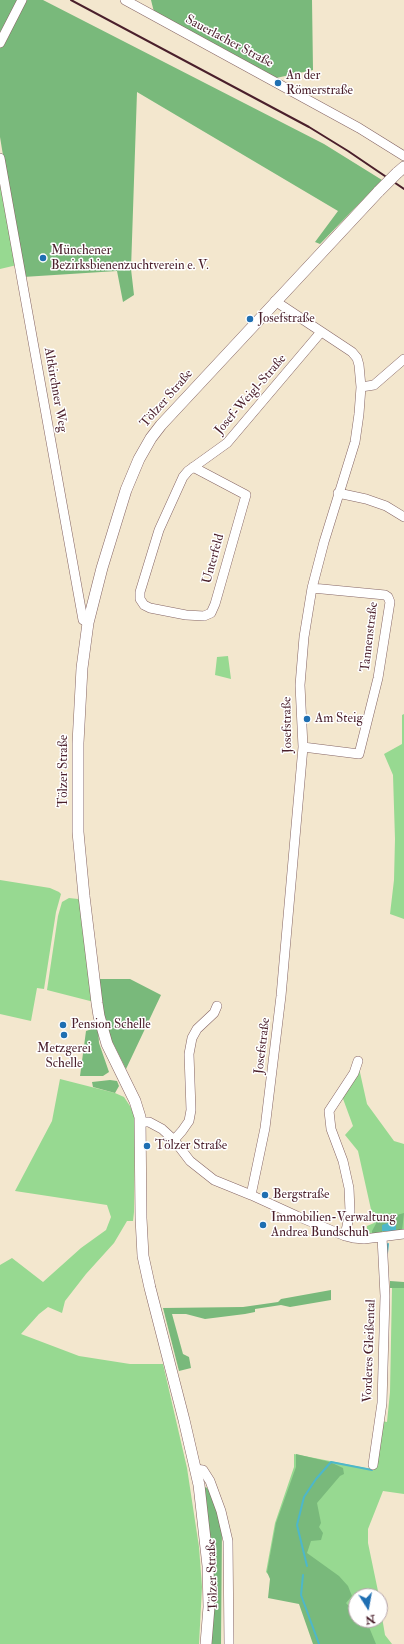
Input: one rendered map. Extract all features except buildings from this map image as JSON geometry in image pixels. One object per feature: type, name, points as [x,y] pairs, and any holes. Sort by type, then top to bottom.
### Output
[{"type":"main road","name":"Tölzer Straße","points":[[206,1644],[209,1607],[208,1566],[204,1521],[184,1420],[143,1256],[140,1122],[135,1101],[111,1055],[99,1016],[84,896],[78,832],[77,769],[82,668],[88,623],[102,568],[126,490],[142,452],[161,425],[379,190],[400,170]]},
{"type":"street","points":[[0,43],[22,0]]},
{"type":"street","name":"Sauerlacher Straße","points":[[125,0],[359,128],[404,156]]},
{"type":"street","name":"Altkirchner Weg","points":[[0,158],[82,620],[88,623]]},
{"type":"street","name":"Josefstraße","points":[[251,1195],[265,1128],[274,1057],[294,862],[303,747],[300,685],[304,637],[312,588],[338,493],[354,442],[359,414],[361,387],[361,376],[357,358],[352,352],[275,301]]},
{"type":"street","name":"Josef-Weigl-Straße","points":[[140,599],[140,592],[159,530],[182,477],[193,467],[227,443],[321,332]]},
{"type":"street","points":[[361,387],[374,385],[404,359]]},
{"type":"street","name":"Unterfeld","points":[[140,599],[144,605],[150,608],[192,615],[208,615],[211,613],[215,604],[246,495],[193,467]]},
{"type":"street","points":[[338,493],[366,499],[386,506],[404,517]]},
{"type":"street","name":"Tannenstraße","points":[[303,747],[359,754],[378,678],[390,602],[388,597],[385,595],[312,588]]},
{"type":"street","points":[[174,1140],[189,1121],[191,1110],[189,1054],[192,1038],[197,1029],[214,1013],[217,1006]]},
{"type":"street","points":[[345,1236],[350,1211],[349,1188],[343,1161],[331,1128],[329,1111],[354,1072],[358,1061]]},
{"type":"street","points":[[140,1122],[156,1124],[174,1140],[190,1161],[214,1180],[292,1214],[345,1236],[364,1239],[404,1234]]},
{"type":"street","name":"Vorderes Gleißental","points":[[373,1465],[382,1403],[385,1296],[382,1237]]},
{"type":"street","name":"Tölzer Straße","points":[[195,1470],[203,1470],[210,1481],[221,1511],[228,1541],[228,1644]]},
{"type":"green space","points":[[0,0],[43,0],[324,144],[382,180],[320,244],[315,242],[338,211],[137,92],[131,269],[134,295],[123,302],[117,271],[23,277],[0,137]]},
{"type":"green space","points":[[151,0],[312,0],[313,70],[276,78],[154,12]]},
{"type":"green space","points":[[0,176],[17,265],[0,269]]},
{"type":"green space","points":[[228,656],[231,679],[215,675],[217,657]]},
{"type":"green space","points":[[404,714],[404,919],[390,914],[394,880],[395,839],[393,775],[384,754],[402,744],[402,715]]},
{"type":"green space","points":[[0,880],[50,888],[61,894],[56,912],[44,989],[37,988],[31,1021],[0,1014]]},
{"type":"green space","points":[[69,898],[78,899],[82,903],[94,1002],[47,990],[58,916],[62,902]]},
{"type":"green space","points":[[97,979],[130,979],[161,995],[126,1069],[105,1027]]},
{"type":"green space","points":[[98,1027],[99,1043],[109,1072],[103,1076],[80,1076],[86,1031]]},
{"type":"green space","points":[[359,1068],[367,1104],[394,1141],[404,1144],[404,1231],[367,1235],[367,1226],[374,1223],[358,1151],[345,1135],[353,1126],[342,1096]]},
{"type":"green space","points":[[60,1079],[115,1093],[124,1097],[130,1106],[135,1117],[133,1221],[127,1221],[114,1243],[86,1274],[65,1301],[62,1313],[48,1307],[39,1314],[21,1334],[79,1356],[130,1364],[163,1364],[187,1468],[199,1547],[202,1587],[199,1644],[0,1644],[0,1265],[12,1258],[43,1282],[81,1248],[106,1230],[111,1217],[107,1205],[15,1191],[52,1121]]},
{"type":"green space","points":[[110,1080],[117,1081],[119,1086],[115,1093],[93,1087],[92,1082]]},
{"type":"green space","points":[[404,1213],[402,1231],[396,1232],[396,1225],[382,1231],[382,1233],[372,1235],[372,1231],[378,1220]]},
{"type":"green space","points":[[390,1281],[404,1282],[404,1288],[390,1288]]},
{"type":"green space","points":[[392,1288],[404,1288],[404,1494],[383,1491],[368,1529],[368,1543],[377,1588],[348,1588],[348,1628],[384,1628],[385,1635],[392,1644],[325,1644],[303,1595],[272,1578],[266,1572],[275,1523],[294,1467],[294,1454],[371,1469],[375,1462],[382,1421],[387,1422],[390,1392]]},
{"type":"green space","points":[[331,1290],[331,1300],[290,1307],[281,1305],[255,1309],[255,1312],[245,1314],[205,1319],[186,1314],[172,1314],[183,1354],[189,1357],[191,1368],[179,1371],[163,1308],[243,1307],[278,1302],[281,1299]]},
{"type":"green space","points":[[296,1454],[330,1462],[343,1468],[344,1474],[340,1476],[317,1503],[321,1523],[319,1527],[323,1533],[321,1540],[311,1541],[307,1553],[339,1576],[348,1586],[348,1601],[346,1603],[348,1605],[348,1628],[369,1628],[376,1644],[313,1644],[299,1604],[268,1598],[270,1579],[267,1572],[276,1523],[296,1467]]},
{"type":"green space","points":[[206,1487],[212,1494],[222,1527],[221,1644],[211,1644],[203,1489]]},
{"type":"water","points":[[388,1223],[396,1225],[396,1231],[382,1231],[382,1225]]},
{"type":"waterway","points":[[387,1253],[388,1244]]},
{"type":"waterway","points":[[307,1566],[297,1525],[304,1497],[316,1479],[331,1462],[372,1470]]},
{"type":"waterway","points":[[303,1575],[301,1595],[319,1644]]},
{"type":"railway","points":[[71,0],[309,127],[348,151],[404,189]]},
{"type":"place","name":"An der Römerstraße","points":[[278,83]]},
{"type":"place","name":"Münchener Bezirksbienenzuchtverein e. V.","points":[[43,258]]},
{"type":"place","name":"Josefstraße","points":[[250,319]]},
{"type":"place","name":"Am Steig","points":[[307,719]]},
{"type":"place","name":"Pension Schelle","points":[[63,1025]]},
{"type":"place","name":"Metzgerei Schelle","points":[[64,1035]]},
{"type":"place","name":"Tölzer Straße","points":[[147,1146]]},
{"type":"place","name":"Bergstraße","points":[[265,1195]]},
{"type":"place","name":"Immobilien-Verwaltung Andrea Bundschuh","points":[[263,1225]]}]
